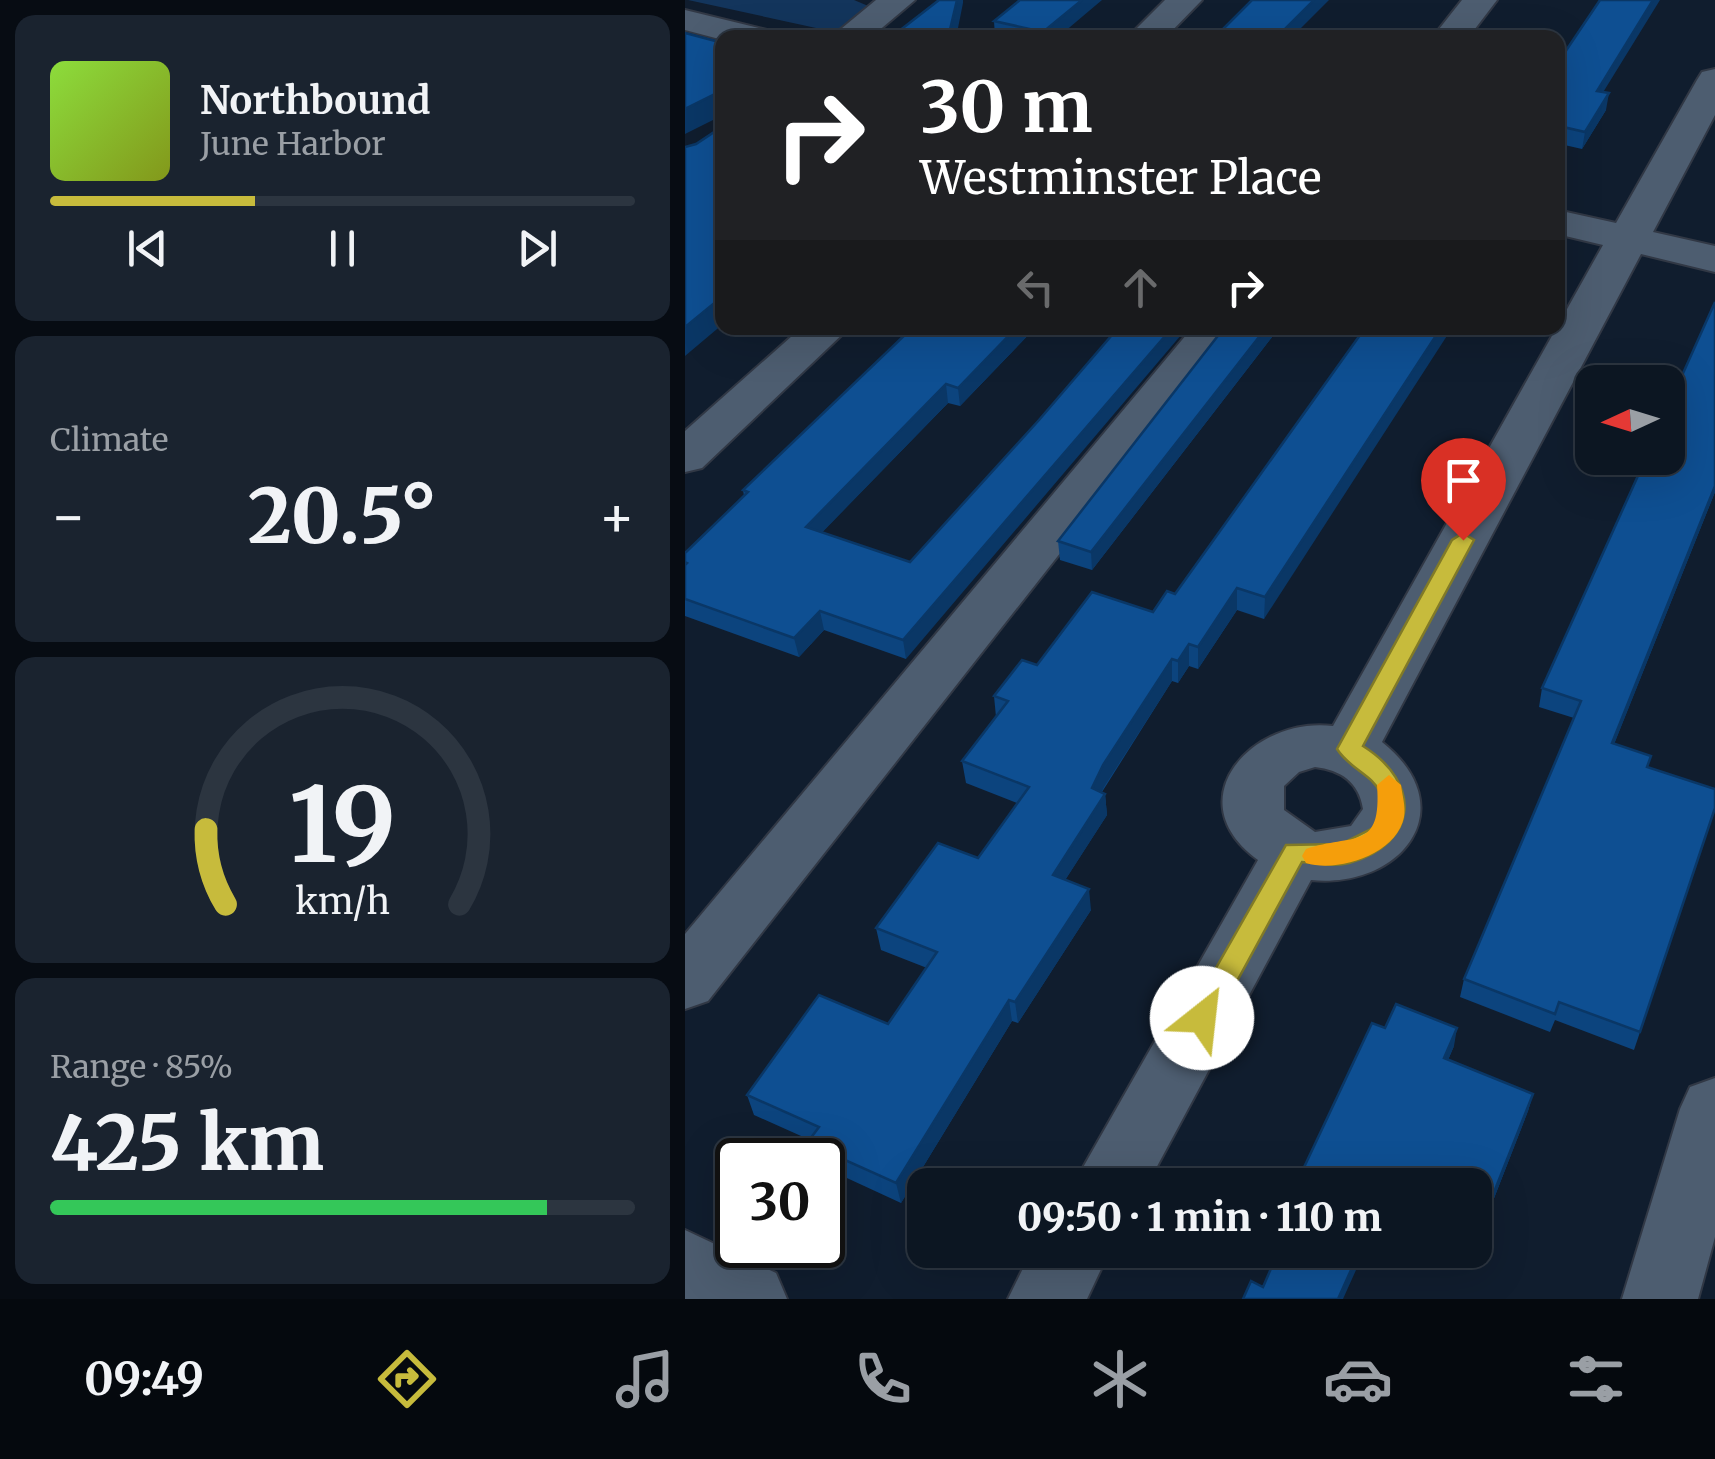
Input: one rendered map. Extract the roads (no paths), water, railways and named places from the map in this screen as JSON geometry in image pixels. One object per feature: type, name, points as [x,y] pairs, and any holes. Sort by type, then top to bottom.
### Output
[{"type":"street","points":[[858,30],[898,0]]},
{"type":"street","points":[[1153,30],[1185,0]]},
{"type":"street","points":[[1455,30],[1479,0]]},
{"type":"street","points":[[685,20],[726,30]]},
{"type":"street","points":[[1349,749],[1715,80]]},
{"type":"street","points":[[1565,224],[1715,259]]},
{"type":"street","points":[[685,457],[819,335]]},
{"type":"street","points":[[685,981],[1209,335]]},
{"type":"street","points":[[1329,745],[1349,749],[1374,765],[1387,781],[1393,798],[1387,826],[1366,846],[1344,854],[1295,852],[1274,841],[1259,826],[1251,808],[1250,790],[1257,773],[1290,749],[1329,745]]},
{"type":"street","points":[[1118,1168],[1295,852]]},
{"type":"street","points":[[1660,1299],[1715,1109]]},
{"type":"street","points":[[685,1266],[749,1299]]},
{"type":"street","points":[[1046,1299],[1063,1268]]}]
